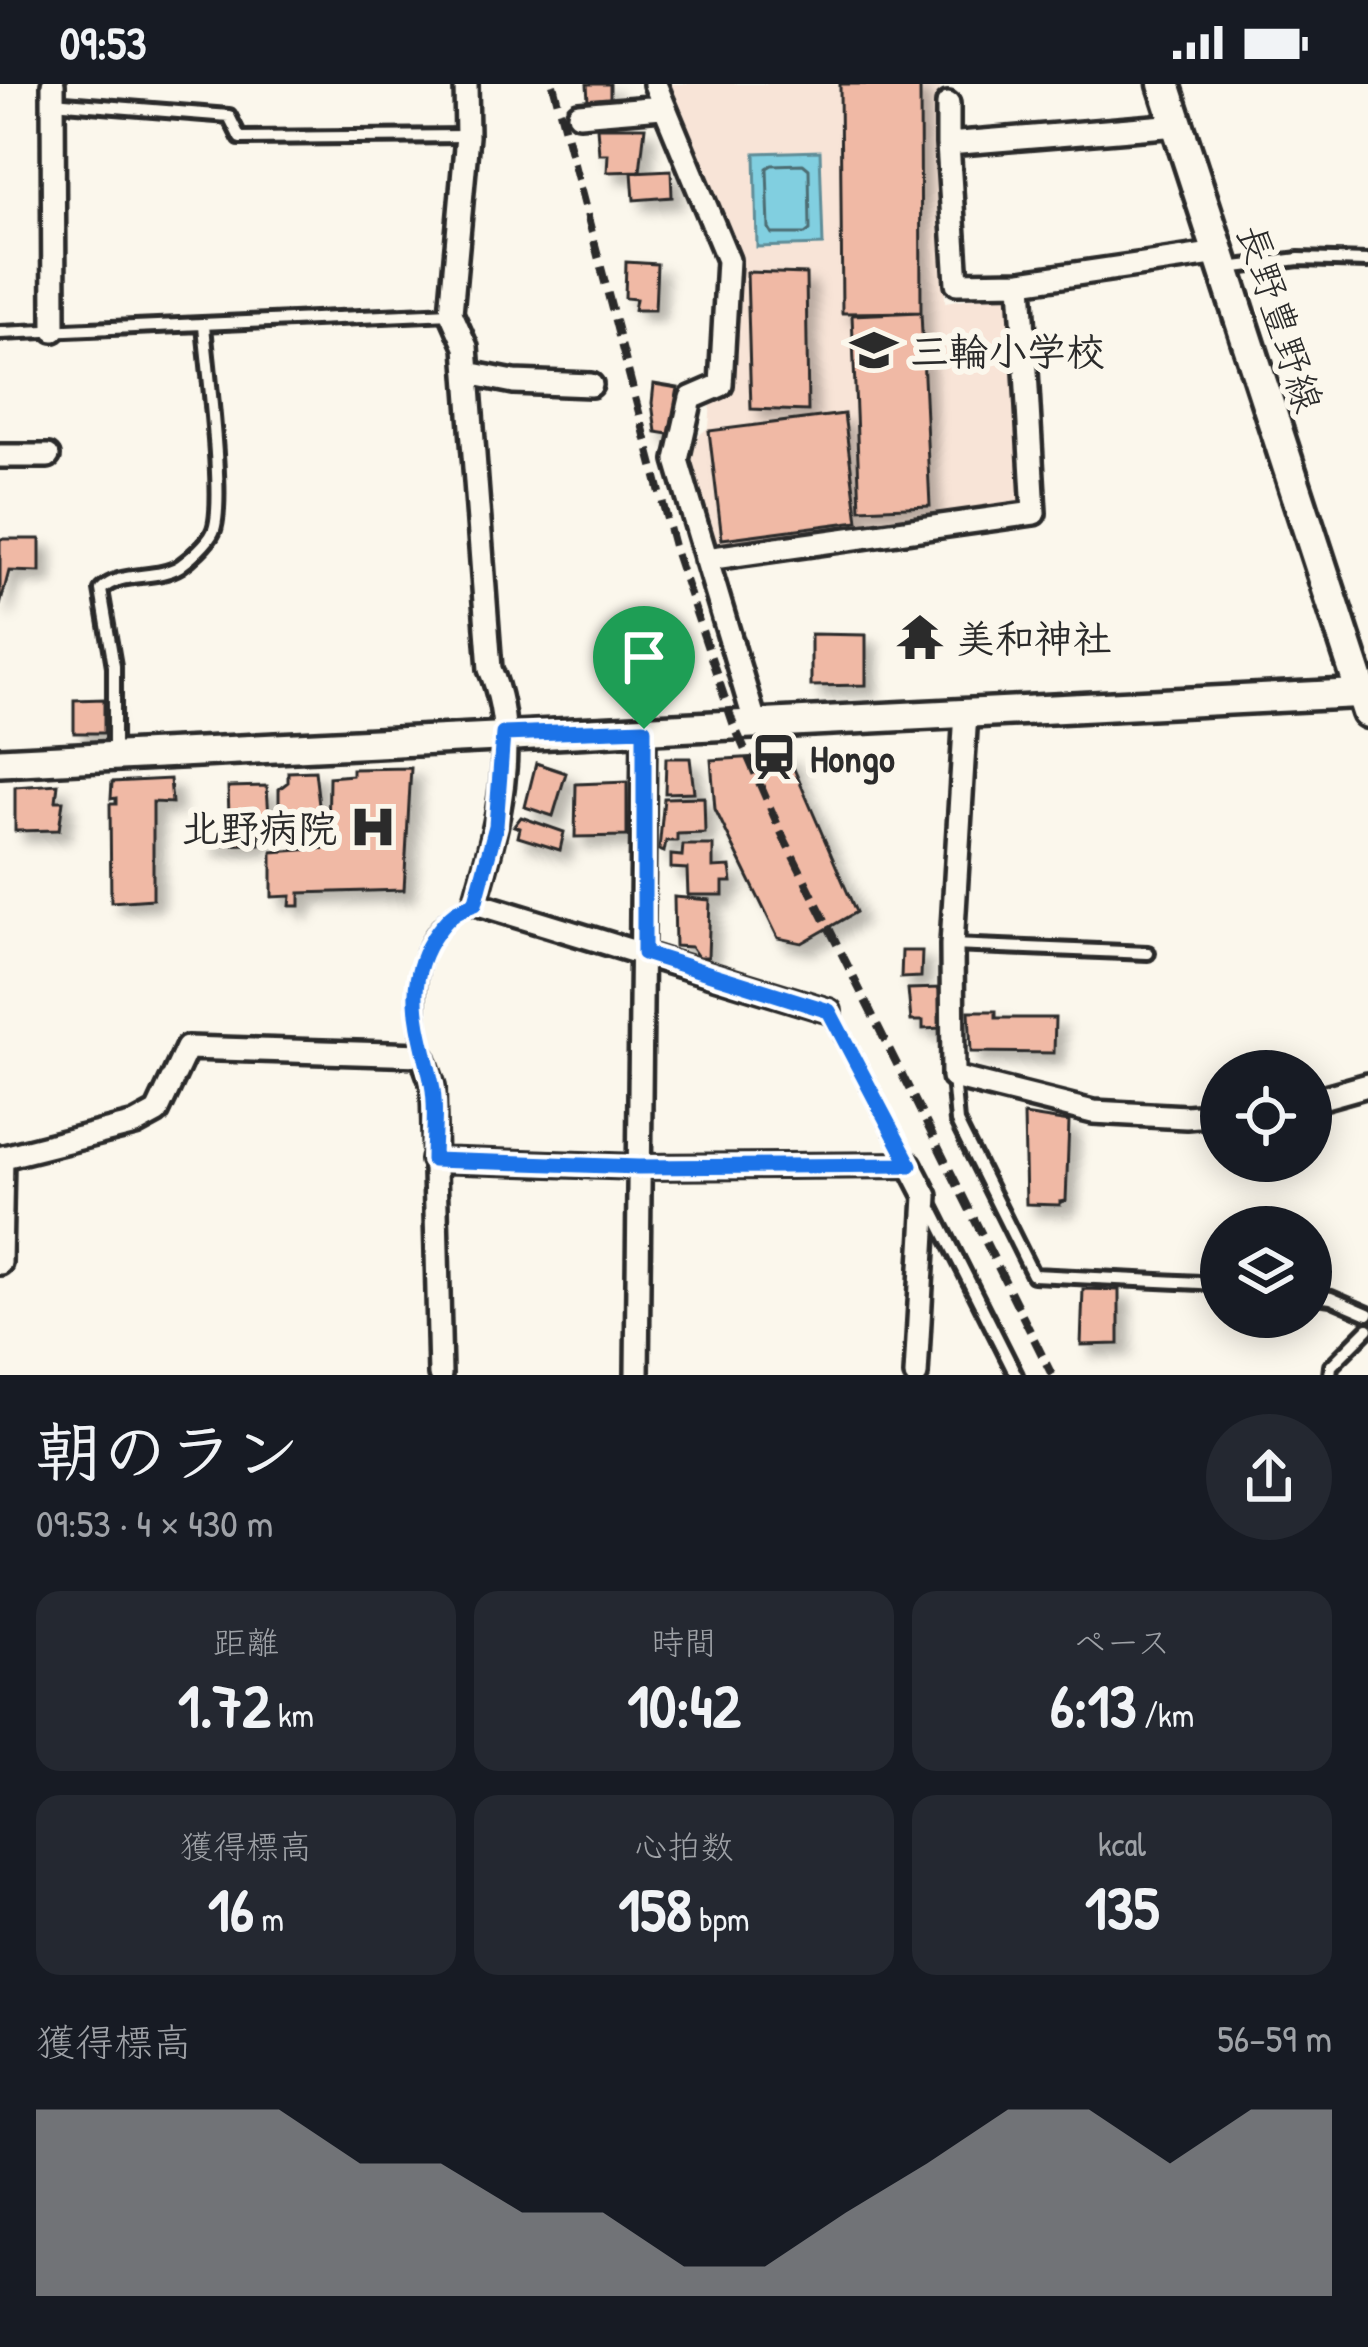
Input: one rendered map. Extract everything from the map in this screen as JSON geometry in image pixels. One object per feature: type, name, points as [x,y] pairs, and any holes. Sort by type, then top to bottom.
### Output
[{"type":"main road","name":"長野豊野線","points":[[1164,84],[1366,700]]},
{"type":"street","points":[[466,84],[467,136],[451,313],[466,347],[490,669],[498,688],[503,734],[496,826],[475,904],[829,1011]]},
{"type":"street","points":[[655,84],[728,260],[721,386],[691,398],[677,460],[755,722]]},
{"type":"street","points":[[52,93],[54,330]]},
{"type":"street","points":[[947,104],[957,284],[1221,261]]},
{"type":"street","points":[[579,114],[662,106]]},
{"type":"street","points":[[948,144],[1178,125]]},
{"type":"street","points":[[706,559],[1034,513],[1021,282]]},
{"type":"street","points":[[468,373],[514,382],[591,385]]},
{"type":"street","points":[[0,456],[48,457]]},
{"type":"street","points":[[0,762],[966,712],[1366,700]]},
{"type":"street","points":[[966,712],[952,945],[952,1077],[1094,1112],[1200,1116]]},
{"type":"street","points":[[637,1375],[644,729]]},
{"type":"street","points":[[0,1263],[1,1157],[134,1124],[157,1112],[187,1048],[422,1055],[433,1087],[440,1375]]},
{"type":"street","points":[[1332,1095],[1368,1084]]},
{"type":"street","points":[[433,1160],[638,1167],[910,1165],[926,1196],[916,1375]]},
{"type":"lane","points":[[52,93],[229,116],[240,138],[467,136]]},
{"type":"lane","points":[[1221,261],[1368,261]]},
{"type":"lane","points":[[0,333],[451,313]]},
{"type":"lane","points":[[115,756],[114,666],[101,590],[110,581],[165,573],[184,564],[213,533],[218,494],[204,326]]},
{"type":"lane","points":[[422,1055],[416,976],[425,948],[453,911],[475,904]]},
{"type":"lane","points":[[952,945],[1148,953]]},
{"type":"lane","points":[[829,1011],[910,1165]]},
{"type":"lane","points":[[952,1077],[957,1122],[1033,1275],[1200,1283]]},
{"type":"lane","points":[[926,1196],[1016,1375]]},
{"type":"lane","points":[[1332,1299],[1368,1314]]},
{"type":"lane","points":[[1330,1375],[1331,1366],[1368,1329]]},
{"type":"shaded area","name":"三輪小学校","points":[[666,84],[940,84],[945,302],[1010,292],[1021,504],[710,545],[691,463],[698,436],[709,427],[711,402],[732,396],[737,251]]},
{"type":"water","points":[[820,151],[823,245],[757,247],[755,153]]},
{"type":"building","points":[[587,84],[610,84],[610,99],[588,100]]},
{"type":"building","points":[[840,84],[920,84],[921,312],[842,313]]},
{"type":"building","points":[[597,127],[645,127],[640,171],[607,172],[608,154],[599,154]]},
{"type":"building","points":[[671,170],[672,197],[634,200],[632,172]]},
{"type":"building","points":[[626,262],[657,264],[655,310],[634,310],[636,299],[625,298]]},
{"type":"building","points":[[747,272],[806,274],[808,411],[751,409]]},
{"type":"building","points":[[921,312],[930,506],[860,509],[852,315]]},
{"type":"building","points":[[654,384],[678,388],[669,434],[656,432]]},
{"type":"building","points":[[844,414],[858,521],[722,539],[709,431]]},
{"type":"building","points":[[0,539],[40,539],[40,572],[9,571],[0,606]]},
{"type":"building","points":[[811,634],[866,635],[866,685],[811,686]]},
{"type":"building","points":[[104,699],[104,733],[74,733],[74,700]]},
{"type":"building","points":[[788,755],[856,912],[802,943],[778,938],[715,809],[711,760]]},
{"type":"building","points":[[666,758],[690,758],[694,792],[665,793]]},
{"type":"building","points":[[536,763],[566,773],[553,816],[525,807]]},
{"type":"building","points":[[411,768],[404,890],[300,893],[300,906],[290,906],[291,896],[272,897],[272,852],[328,848],[329,777],[352,775],[352,769]]},
{"type":"building","points":[[315,771],[323,839],[290,840],[291,820],[279,818],[279,789],[288,782],[288,772]]},
{"type":"building","points":[[170,779],[172,803],[153,802],[153,899],[111,902],[110,804],[116,804],[116,798],[111,799],[112,782]]},
{"type":"building","points":[[627,782],[627,836],[575,837],[576,784]]},
{"type":"building","points":[[58,784],[56,801],[63,801],[59,830],[15,831],[15,787]]},
{"type":"building","points":[[267,786],[270,833],[259,834],[259,844],[205,845],[205,837],[223,835],[223,816],[229,816],[228,787]]},
{"type":"building","points":[[704,797],[705,833],[677,834],[677,841],[666,841],[664,852],[659,850],[664,798]]},
{"type":"building","points":[[521,817],[564,832],[560,850],[518,837],[520,828],[514,826]]},
{"type":"building","points":[[683,845],[713,845],[713,868],[730,867],[732,882],[723,882],[723,895],[688,895],[687,869],[671,868],[671,855],[682,856]]},
{"type":"building","points":[[674,897],[710,900],[708,957],[698,957],[691,947],[675,946]]},
{"type":"building","points":[[902,951],[922,951],[921,977],[901,978]]},
{"type":"building","points":[[941,988],[941,1028],[923,1029],[923,1021],[911,1021],[908,989]]},
{"type":"building","points":[[969,1011],[996,1011],[996,1018],[1055,1018],[1054,1053],[971,1052]]},
{"type":"building","points":[[1024,1115],[1069,1122],[1066,1201],[1060,1205],[1026,1204]]},
{"type":"building","points":[[1083,1289],[1119,1290],[1119,1344],[1081,1345]]},
{"type":"railway","points":[[553,84],[675,550],[733,723],[780,830],[1052,1375]]},
{"type":"place","name":"三輪小学校","points":[[874,350]]},
{"type":"place","name":"美和神社","points":[[920,637]]},
{"type":"place","name":"Hongo","points":[[774,757]]},
{"type":"place","name":"北野病院","points":[[373,827]]},
{"type":"route","points":[[644,729],[644,953],[829,1011],[910,1165],[638,1167],[433,1160],[433,1087],[422,1055],[416,976],[425,948],[453,911],[475,904],[496,826],[503,734],[644,729]]}]
